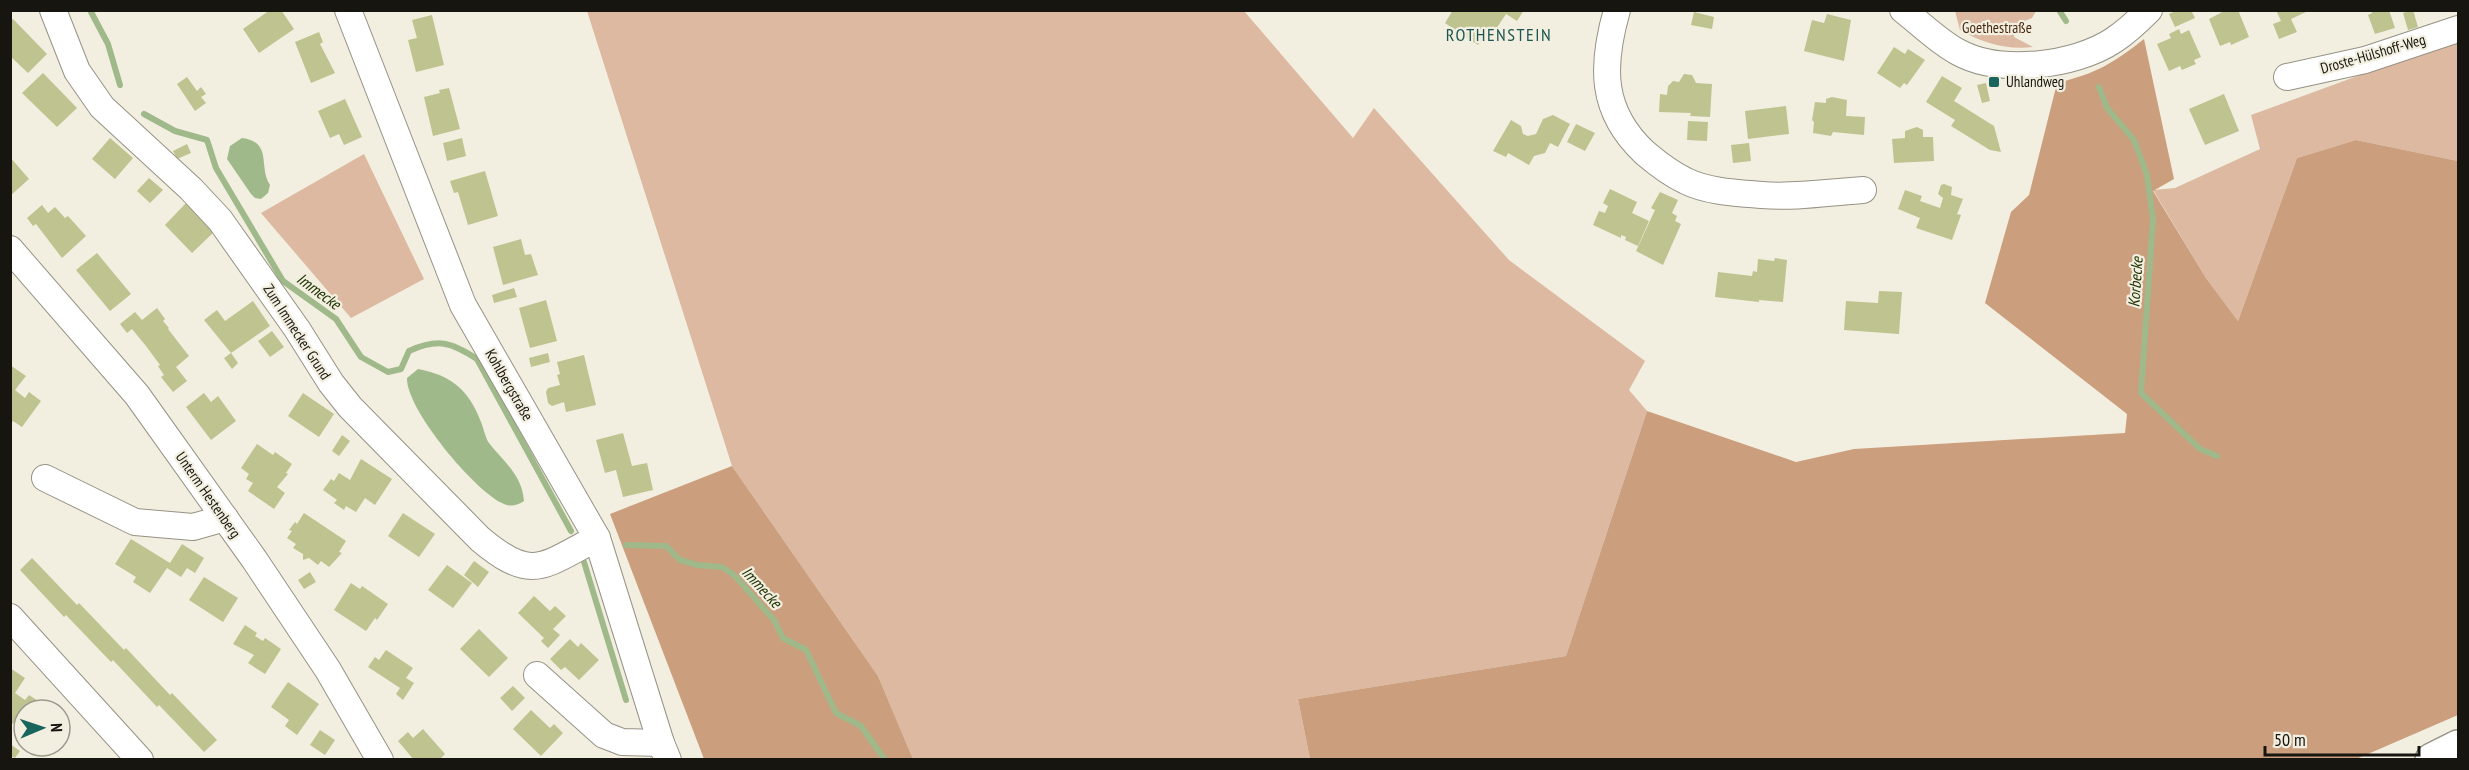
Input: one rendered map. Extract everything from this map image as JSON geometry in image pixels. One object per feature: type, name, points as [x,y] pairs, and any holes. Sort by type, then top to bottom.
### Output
[{"type":"highway","points":[[2432,759],[2458,747]]},
{"type":"street","name":"Zum Immecker Grund","points":[[53,10],[77,71],[102,107],[191,189],[220,220],[297,329],[331,383],[350,407],[480,539],[499,554],[520,565],[531,567],[543,565],[597,538]]},
{"type":"street","name":"Kohlbergstraße","points":[[348,10],[463,305],[597,538],[665,751]]},
{"type":"street","points":[[1617,10],[1609,39],[1606,76],[1612,109],[1630,139],[1659,166],[1688,182],[1720,190],[1765,196],[1863,190]]},
{"type":"street","points":[[1903,10],[1958,52],[1996,65],[2036,64],[2092,51],[2114,40],[2149,10]]},
{"type":"street","name":"Droste-Hülshoff-Weg","points":[[2287,77],[2365,60],[2458,29]]},
{"type":"street","name":"Unterm Hestenberg","points":[[10,249],[137,394],[328,670],[380,759]]},
{"type":"street","points":[[45,478],[135,522],[193,527],[225,518]]},
{"type":"street","points":[[10,617],[140,759]]},
{"type":"street","points":[[537,675],[604,735],[622,742],[665,751]]},
{"type":"green space","points":[[587,11],[1244,11],[1353,138],[1374,108],[1509,260],[1645,361],[1629,390],[1647,411],[1566,656],[1298,699],[1310,759],[913,759],[878,676],[732,466]]},
{"type":"green space","name":"Goethestraße","points":[[1955,11],[2036,11],[2032,18],[2015,25],[2014,37],[2033,47],[2004,46],[1969,35],[1960,30]]},
{"type":"green space","points":[[2458,42],[2458,161],[2356,140],[2297,158],[2238,321],[2206,278],[2153,190],[2175,188],[2260,149],[2251,115],[2390,64]]},
{"type":"green space","points":[[364,154],[424,279],[351,318],[261,213]]},
{"type":"shaded area","points":[[2144,39],[2174,179],[2153,191],[2206,278],[2238,321],[2297,158],[2356,140],[2458,161],[2458,715],[2354,760],[1310,759],[1298,699],[1566,656],[1647,411],[1796,462],[1854,449],[2125,433],[2127,414],[1985,303],[2011,212],[2029,195],[2057,83],[2104,67]]},
{"type":"shaded area","points":[[242,138],[258,144],[263,156],[270,185],[268,193],[261,199],[251,194],[227,159],[230,146]]},
{"type":"shaded area","points":[[418,369],[449,380],[471,401],[489,443],[516,476],[524,501],[516,505],[502,503],[459,466],[417,409],[407,378]]},
{"type":"shaded area","points":[[732,466],[878,676],[913,759],[704,759],[610,514]]},
{"type":"building","points":[[270,10],[281,10],[294,29],[259,53],[243,29]]},
{"type":"building","points":[[1453,10],[1524,10],[1517,21],[1506,14],[1492,35],[1487,31],[1478,45],[1445,23]]},
{"type":"building","points":[[2178,10],[2191,10],[2195,18],[2175,27],[2169,14]]},
{"type":"building","points":[[2226,10],[2238,10],[2249,37],[2231,45],[2230,42],[2220,46],[2209,19]]},
{"type":"building","points":[[2276,10],[2308,11],[2291,19],[2297,32],[2279,39],[2273,24],[2281,21]]},
{"type":"building","points":[[2371,10],[2389,10],[2395,28],[2375,34],[2368,15],[2372,13]]},
{"type":"building","points":[[2413,10],[2418,27],[2408,30],[2403,13]]},
{"type":"building","points":[[1694,12],[1714,17],[1712,29],[1691,25]]},
{"type":"building","points":[[1827,14],[1851,20],[1844,61],[1804,51],[1812,20],[1824,23]]},
{"type":"building","points":[[432,15],[444,65],[416,72],[408,40],[417,38],[412,20]]},
{"type":"building","points":[[13,19],[47,54],[28,73],[10,56],[10,21]]},
{"type":"building","points":[[2179,29],[2181,34],[2189,30],[2201,57],[2194,60],[2196,64],[2182,70],[2180,66],[2169,71],[2157,44],[2171,38],[2169,34]]},
{"type":"building","points":[[319,32],[323,42],[320,44],[335,73],[311,83],[295,42]]},
{"type":"building","points":[[1894,47],[1905,54],[1908,49],[1925,60],[1907,85],[1904,83],[1900,88],[1877,73]]},
{"type":"building","points":[[43,73],[77,108],[57,127],[22,93]]},
{"type":"building","points":[[1684,74],[1692,75],[1696,83],[1712,84],[1710,117],[1690,116],[1691,113],[1659,112],[1660,94],[1667,95],[1668,86],[1673,81],[1679,82]]},
{"type":"building","points":[[1942,76],[1962,88],[1954,101],[1994,126],[2001,152],[1990,150],[1951,126],[1955,120],[1926,102]]},
{"type":"building","points":[[187,77],[197,91],[201,87],[206,94],[201,97],[206,103],[195,111],[177,84]]},
{"type":"building","points":[[1986,83],[1990,101],[1982,103],[1977,85]]},
{"type":"building","points":[[449,88],[460,129],[433,136],[424,97]]},
{"type":"building","points":[[2224,94],[2239,131],[2205,145],[2189,109]]},
{"type":"building","points":[[1832,97],[1847,100],[1846,116],[1865,117],[1864,135],[1833,132],[1831,136],[1813,133],[1814,122],[1812,120],[1815,102],[1826,103],[1826,99]]},
{"type":"building","points":[[345,99],[362,137],[344,145],[339,134],[330,138],[318,111]]},
{"type":"building","points":[[1786,106],[1789,134],[1748,139],[1745,111]]},
{"type":"building","points":[[1553,115],[1570,124],[1558,147],[1550,143],[1545,153],[1534,156],[1529,165],[1508,153],[1506,157],[1493,151],[1511,120],[1521,126],[1523,134],[1528,136],[1536,134],[1543,119]]},
{"type":"building","points":[[1688,121],[1708,122],[1707,141],[1687,140]]},
{"type":"building","points":[[1576,124],[1595,133],[1585,151],[1567,142]]},
{"type":"building","points":[[1917,127],[1923,130],[1923,137],[1933,137],[1934,161],[1894,163],[1892,139],[1905,138],[1905,131]]},
{"type":"building","points":[[110,138],[133,158],[115,179],[92,159]]},
{"type":"building","points":[[462,138],[466,156],[447,161],[443,143]]},
{"type":"building","points":[[1749,143],[1751,161],[1733,163],[1731,145]]},
{"type":"building","points":[[187,144],[191,153],[177,159],[173,151]]},
{"type":"building","points":[[10,157],[29,179],[10,196]]},
{"type":"building","points":[[485,171],[498,216],[468,225],[458,192],[454,193],[450,181]]},
{"type":"building","points":[[149,178],[163,190],[150,203],[137,191]]},
{"type":"building","points":[[1941,185],[1952,187],[1951,195],[1963,199],[1957,214],[1961,215],[1952,240],[1916,228],[1920,218],[1898,209],[1905,190],[1922,196],[1920,201],[1940,208],[1943,198],[1938,194]]},
{"type":"building","points":[[1610,189],[1637,202],[1632,213],[1649,221],[1638,246],[1625,240],[1626,237],[1621,235],[1621,238],[1593,225],[1599,211],[1605,213],[1608,206],[1603,203]]},
{"type":"building","points":[[1660,192],[1678,200],[1672,213],[1677,216],[1675,221],[1681,224],[1663,265],[1636,251],[1655,210],[1651,208]]},
{"type":"building","points":[[188,201],[216,230],[192,253],[165,225]]},
{"type":"building","points":[[42,205],[48,213],[55,207],[65,218],[68,216],[86,236],[62,258],[36,224],[33,226],[27,218]]},
{"type":"building","points":[[521,239],[525,255],[531,254],[538,275],[503,285],[493,247]]},
{"type":"building","points":[[97,253],[131,294],[110,311],[76,270]]},
{"type":"building","points":[[1775,258],[1787,260],[1783,302],[1715,297],[1718,272],[1752,276],[1753,271],[1757,272],[1758,259],[1774,261]]},
{"type":"building","points":[[514,288],[517,297],[494,303],[492,295]]},
{"type":"building","points":[[1879,291],[1902,292],[1899,334],[1844,330],[1846,301],[1878,303]]},
{"type":"building","points":[[546,300],[557,341],[530,348],[519,308]]},
{"type":"building","points":[[253,301],[270,326],[231,353],[204,320],[217,310],[225,321]]},
{"type":"building","points":[[157,308],[165,319],[163,321],[168,329],[189,356],[176,367],[187,381],[173,392],[161,377],[164,375],[158,366],[160,365],[146,346],[132,329],[127,333],[120,324],[135,312],[142,320]]},
{"type":"building","points":[[272,331],[284,347],[270,357],[258,341]]},
{"type":"building","points":[[231,353],[238,363],[232,369],[224,358]]},
{"type":"building","points":[[548,353],[550,362],[531,367],[529,358]]},
{"type":"building","points":[[584,355],[596,405],[566,412],[564,402],[552,406],[548,403],[546,392],[548,388],[560,385],[557,362]]},
{"type":"building","points":[[10,365],[26,376],[15,390],[25,398],[29,392],[41,401],[22,427],[13,421],[10,424]]},
{"type":"building","points":[[204,393],[211,402],[218,396],[236,421],[211,440],[186,407]]},
{"type":"building","points":[[303,393],[334,414],[319,437],[288,416]]},
{"type":"building","points":[[623,433],[632,466],[647,463],[653,490],[623,497],[616,470],[605,473],[596,440]]},
{"type":"building","points":[[342,435],[350,441],[339,456],[332,451]]},
{"type":"building","points":[[257,444],[273,455],[275,452],[292,464],[286,473],[288,474],[277,487],[285,493],[274,509],[248,491],[253,483],[246,479],[249,474],[241,468]]},
{"type":"building","points":[[361,459],[392,479],[375,505],[365,498],[356,512],[346,506],[344,510],[334,503],[337,500],[323,490],[331,479],[334,481],[339,473],[350,480]]},
{"type":"building","points":[[304,513],[346,541],[339,552],[342,553],[329,567],[321,561],[318,565],[309,558],[303,560],[303,554],[293,548],[296,544],[287,538],[292,531],[289,530],[295,522],[297,524]]},
{"type":"building","points":[[403,513],[435,534],[419,557],[388,536]]},
{"type":"building","points":[[131,539],[170,563],[182,544],[204,558],[195,573],[187,568],[181,577],[167,568],[150,593],[133,582],[136,577],[115,564]]},
{"type":"building","points":[[32,558],[124,650],[126,648],[170,695],[172,693],[217,740],[204,752],[113,660],[111,662],[66,615],[64,617],[20,570]]},
{"type":"building","points":[[474,561],[489,572],[478,587],[464,575]]},
{"type":"building","points":[[447,565],[472,583],[453,608],[428,590]]},
{"type":"building","points":[[310,572],[316,582],[304,589],[298,580]]},
{"type":"building","points":[[204,577],[238,598],[223,622],[189,600]]},
{"type":"building","points":[[351,583],[360,589],[362,586],[388,604],[366,631],[334,610]]},
{"type":"building","points":[[534,596],[550,611],[555,606],[566,616],[553,629],[560,635],[548,648],[541,641],[544,638],[518,613]]},
{"type":"building","points":[[245,625],[257,633],[255,636],[263,641],[265,638],[281,649],[265,674],[248,663],[254,655],[233,644]]},
{"type":"building","points":[[479,629],[508,658],[489,677],[460,649]]},
{"type":"building","points":[[570,639],[578,647],[581,643],[599,660],[579,680],[565,667],[561,670],[550,659]]},
{"type":"building","points":[[386,650],[413,668],[406,678],[414,683],[403,700],[396,694],[400,688],[368,667],[375,657],[379,660]]},
{"type":"building","points":[[10,668],[25,678],[15,693],[22,698],[12,698],[12,724],[10,727]]},
{"type":"building","points":[[288,682],[319,704],[297,735],[285,726],[289,720],[271,707]]},
{"type":"building","points":[[513,686],[525,698],[512,711],[500,698]]},
{"type":"building","points":[[531,710],[550,728],[554,724],[563,733],[541,756],[513,729]]},
{"type":"building","points":[[423,729],[445,754],[439,760],[414,760],[398,741],[408,732],[413,738]]},
{"type":"building","points":[[320,730],[335,740],[325,755],[310,745]]},
{"type":"building","points":[[10,744],[12,757],[10,756]]},
{"type":"waterway","name":"Immecke","points":[[90,10],[108,44],[120,85]]},
{"type":"waterway","name":"Korbecke","points":[[2059,10],[2066,21]]},
{"type":"waterway","name":"Korbecke","points":[[2099,87],[2107,108],[2134,140],[2147,175],[2153,219],[2141,393],[2200,449],[2217,456]]},
{"type":"waterway","name":"Immecke","points":[[144,114],[175,131],[207,140],[216,168],[283,281],[336,319],[361,357],[388,372],[401,369],[409,351],[436,343],[452,346],[477,359],[571,531]]},
{"type":"waterway","name":"Immecke","points":[[626,545],[666,546],[680,560],[697,565],[722,567],[734,575],[774,620],[783,638],[806,650],[836,713],[861,726],[885,760]]},
{"type":"waterway","points":[[584,562],[626,700]]},
{"type":"place","name":"Uhlandweg","points":[[1994,82]]},
{"type":"district","name":"ROTHENSTEIN","points":[[1499,35]]}]
